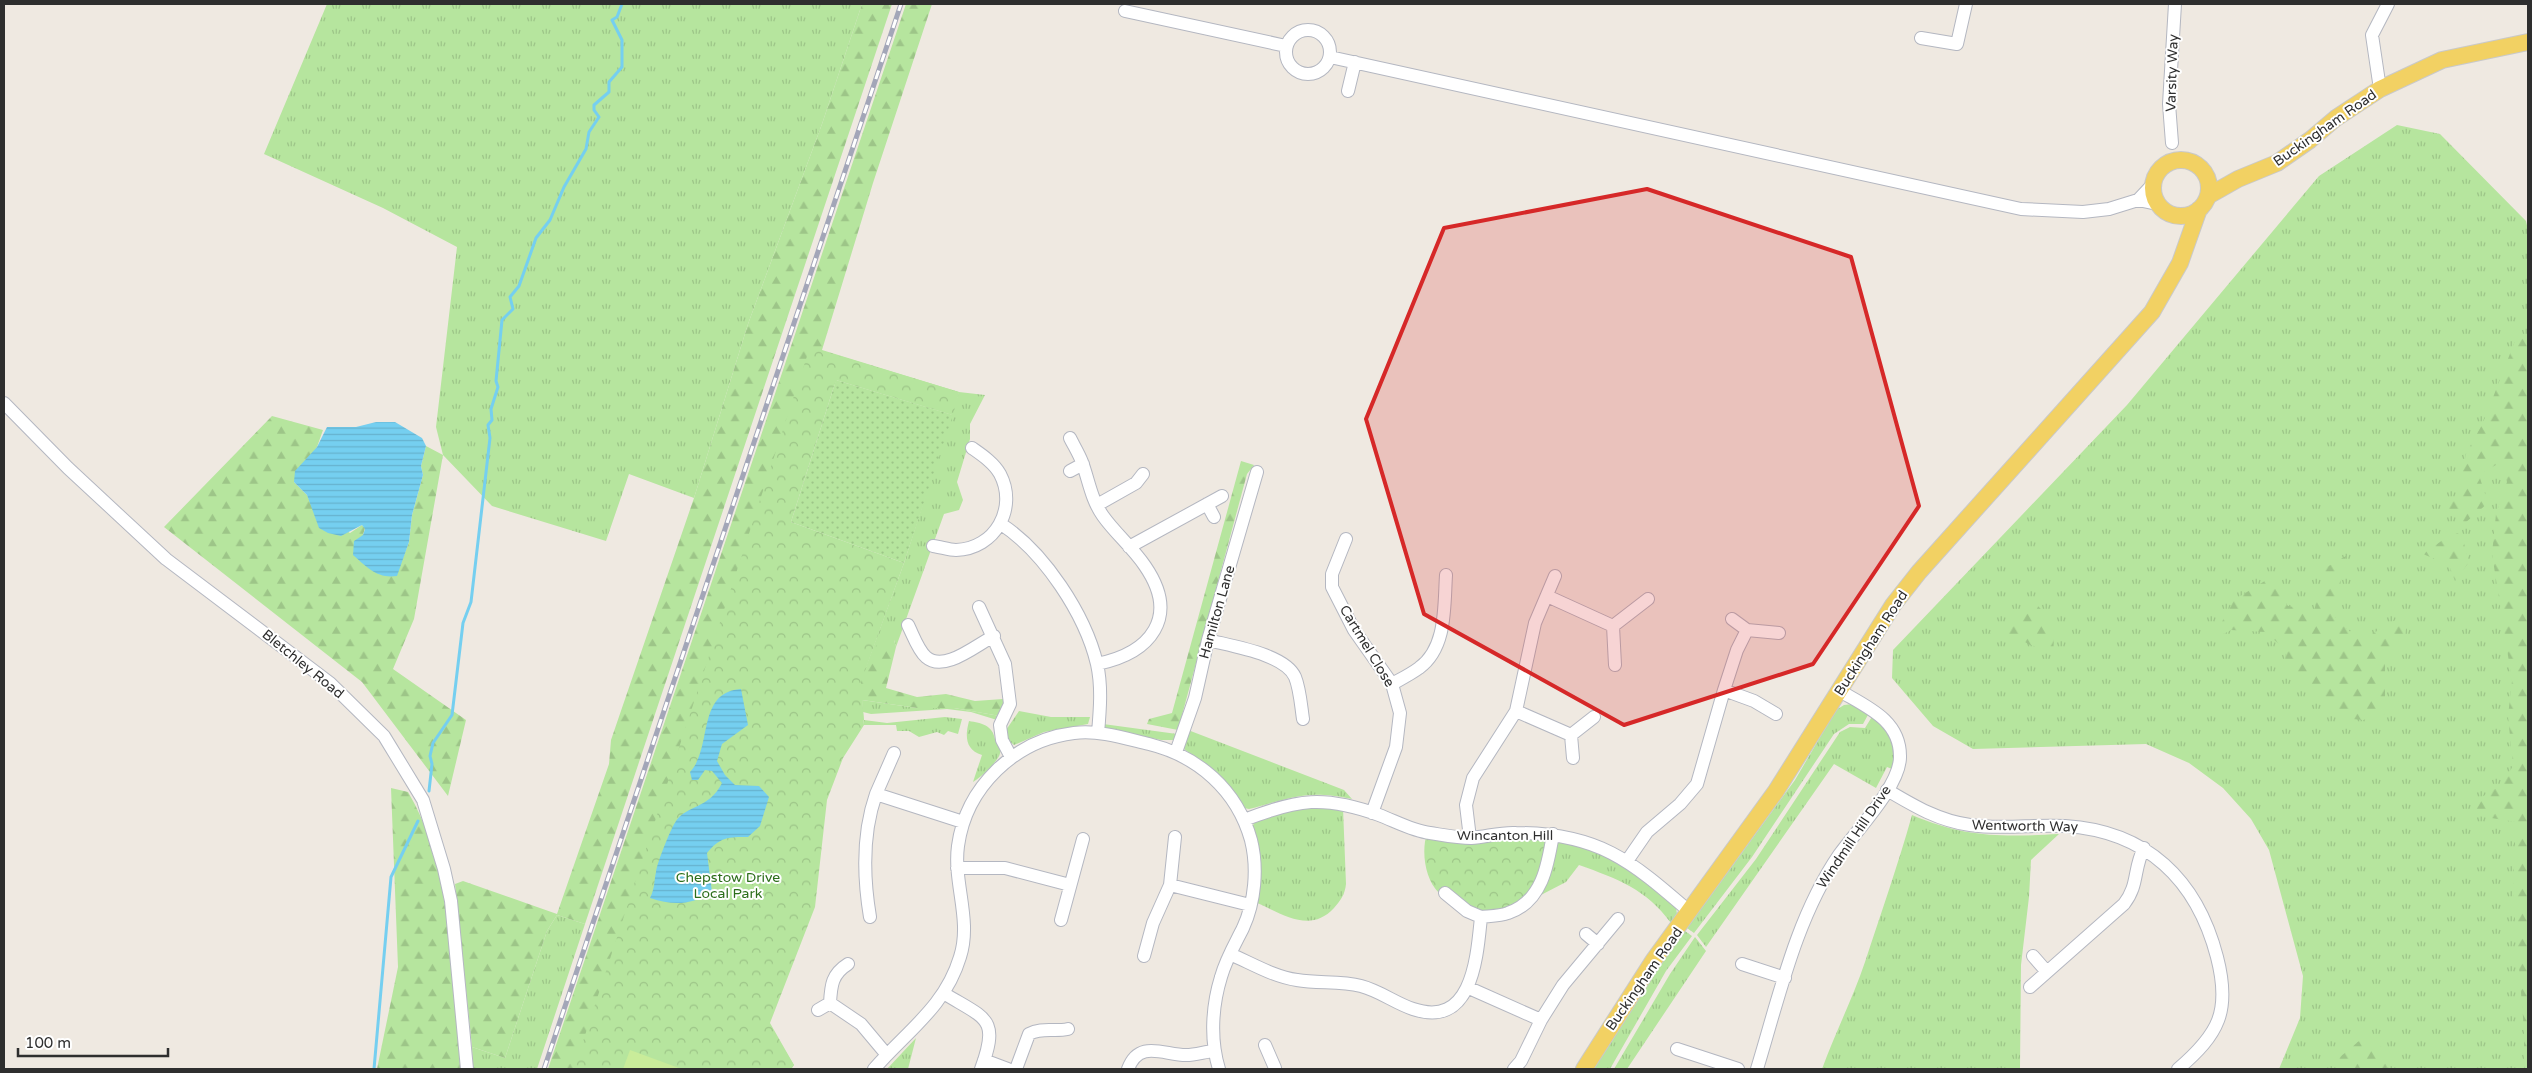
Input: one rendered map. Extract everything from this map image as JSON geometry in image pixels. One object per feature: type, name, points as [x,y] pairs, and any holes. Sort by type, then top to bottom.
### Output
[{"type":"main road","name":"Buckingham Road","points":[[1584,1069],[1653,961],[1776,792],[1893,605],[1919,572],[2152,312],[2170,283],[2188,243],[2203,202],[2238,179],[2277,163],[2310,140],[2336,118],[2380,88],[2442,60],[2527,43]]},
{"type":"main road","points":[[2188,243],[2173,215],[2157,204],[2153,184],[2163,166],[2175,160],[2188,161],[2202,170],[2238,179]]},
{"type":"main road","points":[[2173,215],[2187,216],[2203,202],[2207,179],[2202,170]]},
{"type":"street","points":[[1921,38],[1957,44],[1966,4]]},
{"type":"street","name":"Varsity Way","points":[[2172,143],[2169,104],[2175,4]]},
{"type":"street","points":[[2380,88],[2372,35],[2388,4]]},
{"type":"street","points":[[1125,11],[1286,46]]},
{"type":"street","points":[[1302,30],[1317,31],[1328,42],[1330,57],[1322,69],[1309,74],[1302,74],[1290,66],[1286,60],[1286,46],[1294,33],[1302,30]]},
{"type":"street","points":[[1330,57],[2021,209],[2083,212],[2109,208],[2138,200],[2157,204]]},
{"type":"street","points":[[1348,91],[1355,62]]},
{"type":"street","points":[[2138,200],[2153,184]]},
{"type":"street","name":"Bletchley Road","points":[[4,403],[68,468],[166,558],[330,683],[384,736],[423,800],[444,869],[451,901],[467,1069]]},
{"type":"street","points":[[1070,438],[1083,464],[1096,505],[1145,566],[1160,600],[1160,618],[1153,633],[1143,645],[1131,654],[1116,660],[1097,664]]},
{"type":"street","points":[[933,546],[955,556],[990,538],[1002,524],[1006,506],[1005,471],[972,448]]},
{"type":"street","points":[[1070,471],[1083,464]]},
{"type":"street","name":"Hamilton Lane","points":[[1176,752],[1195,698],[1208,640],[1257,472]]},
{"type":"street","points":[[1096,505],[1136,483],[1143,474]]},
{"type":"street","points":[[1129,547],[1222,496]]},
{"type":"street","points":[[1207,504],[1214,517]]},
{"type":"street","points":[[1002,524],[1027,545],[1067,596],[1085,630],[1097,664],[1101,696],[1098,733]]},
{"type":"street","name":"Cartmel Close","points":[[1346,538],[1332,574],[1332,587],[1354,630],[1392,684],[1400,713],[1396,747],[1372,813]]},
{"type":"street","points":[[1392,684],[1420,668],[1435,650],[1441,630],[1446,575]]},
{"type":"street","points":[[1470,838],[1466,805],[1473,778],[1516,711],[1535,623],[1555,576]]},
{"type":"street","points":[[1547,596],[1613,626]]},
{"type":"street","points":[[1613,626],[1648,599]]},
{"type":"street","points":[[979,607],[994,636],[1005,664],[1010,704],[1000,725],[1002,740],[1011,757]]},
{"type":"street","points":[[1732,619],[1747,630],[1779,633]]},
{"type":"street","points":[[908,626],[924,656],[934,662],[946,662],[994,636]]},
{"type":"street","points":[[1613,626],[1615,665]]},
{"type":"street","points":[[1627,861],[1646,832],[1680,804],[1697,784],[1724,690],[1737,650],[1747,630]]},
{"type":"street","points":[[1208,640],[1273,658],[1287,665],[1294,677],[1303,719]]},
{"type":"street","points":[[1724,690],[1754,701],[1776,714]]},
{"type":"street","name":"Windmill Hill Drive","points":[[1757,1069],[1798,936],[1815,895],[1839,855],[1877,807],[1897,773],[1901,759],[1899,744],[1894,730],[1885,719],[1874,710],[1840,691]]},
{"type":"street","points":[[1516,711],[1571,735]]},
{"type":"street","points":[[1571,735],[1594,717]]},
{"type":"street","points":[[874,1069],[932,1010],[945,994],[953,976],[963,944],[962,905],[957,868],[958,846],[971,803],[982,786],[1011,757],[1033,744],[1052,737],[1076,733],[1098,733],[1117,735],[1176,752],[1196,762],[1217,780],[1233,800],[1244,820],[1251,842],[1254,864],[1250,906],[1244,925],[1221,976],[1214,1009],[1213,1051],[1219,1069]]},
{"type":"street","points":[[1571,735],[1573,758]]},
{"type":"street","points":[[870,917],[864,870],[868,825],[876,794],[894,753]]},
{"type":"street","name":"Wentworth Way","points":[[1887,790],[1932,815],[1962,824],[1992,828],[2085,827],[2111,833],[2144,848],[2173,872],[2196,901],[2211,936],[2223,986],[2222,1004],[2212,1035],[2202,1048],[2178,1069]]},
{"type":"street","points":[[876,794],[964,822]]},
{"type":"street","name":"Wincanton Hill","points":[[1244,820],[1293,803],[1313,801],[1347,804],[1427,833],[1470,838],[1513,832],[1553,834],[1589,843],[1627,861],[1690,912]]},
{"type":"street","points":[[1445,893],[1467,911],[1481,917],[1508,913],[1529,903],[1540,884],[1548,863],[1553,834]]},
{"type":"street","points":[[1144,956],[1153,923],[1170,885],[1175,837]]},
{"type":"street","points":[[1060,920],[1083,839]]},
{"type":"street","points":[[2030,986],[2124,904],[2132,894],[2136,883],[2136,862],[2144,848]]},
{"type":"street","points":[[957,868],[1005,868],[1070,886]]},
{"type":"street","points":[[1170,885],[1250,906]]},
{"type":"street","points":[[1230,954],[1283,977],[1298,981],[1340,982],[1362,986],[1385,994],[1412,1009],[1428,1013],[1444,1010],[1458,1001],[1468,988],[1478,954],[1481,917]]},
{"type":"street","points":[[1514,1069],[1521,1061],[1541,1020],[1563,985],[1618,919]]},
{"type":"street","points":[[1586,934],[1598,944]]},
{"type":"street","points":[[2033,956],[2047,972]]},
{"type":"street","points":[[830,1003],[833,978],[839,970],[848,964]]},
{"type":"street","points":[[1742,964],[1785,978]]},
{"type":"street","points":[[1468,988],[1541,1020]]},
{"type":"street","points":[[945,994],[978,1013],[986,1021],[990,1034],[990,1046],[982,1065],[1008,1069]]},
{"type":"street","points":[[830,1003],[861,1024],[887,1055]]},
{"type":"street","points":[[818,1010],[830,1003]]},
{"type":"street","points":[[1016,1069],[1030,1034],[1038,1029],[1057,1031],[1068,1029]]},
{"type":"street","points":[[1265,1045],[1275,1069]]},
{"type":"street","points":[[1677,1049],[1738,1069]]},
{"type":"street","points":[[1128,1069],[1139,1054],[1150,1050],[1186,1055],[1213,1051]]},
{"type":"highlighted area","points":[[1647,189],[1851,257],[1919,506],[1813,664],[1624,725],[1424,614],[1366,419],[1444,228]]},
{"type":"green space","points":[[327,4],[862,4],[822,124],[748,324],[694,498],[629,474],[606,541],[492,506],[443,455],[436,427],[457,247],[383,208],[264,154]]},
{"type":"green space","points":[[862,4],[892,4],[585,924],[557,915],[547,931],[505,1058],[472,1047],[455,884],[463,881],[557,914],[609,764],[611,740],[694,498],[748,324],[822,124]]},
{"type":"green space","name":"Chepstow Drive Local Park","points":[[906,4],[932,4],[873,183],[822,350],[959,392],[953,415],[837,380],[758,533],[866,667],[876,646],[885,636],[894,640],[896,647],[886,688],[917,697],[946,694],[975,701],[1003,699],[1005,707],[1000,716],[954,708],[917,708],[862,700],[864,720],[845,729],[748,991],[794,1065],[791,1069],[548,1069]]},
{"type":"green space","points":[[2397,125],[2440,134],[2526,221],[2528,230],[2528,1069],[2279,1069],[2300,1018],[2303,976],[2269,850],[2251,819],[2223,788],[2189,763],[2146,744],[1973,749],[1933,726],[1892,678],[1893,650],[2127,405],[2319,176]]},
{"type":"green space","points":[[2520,328],[2528,348],[2528,1069],[2524,1069],[2524,1030],[2513,893],[2516,822],[2473,815],[2473,803],[2502,784],[2513,766],[2508,716],[2512,681],[2492,554],[2496,514],[2507,482],[2501,462],[2479,475],[2488,503],[2465,523],[2447,510],[2459,489],[2466,454],[2485,418]]},
{"type":"green space","name":"Chepstow Drive Local Park","points":[[810,347],[959,392],[953,415],[836,380],[791,522],[904,563],[861,682],[864,725],[843,758],[827,800],[815,907],[770,1023],[794,1065],[791,1069],[574,1069]]},
{"type":"green space","points":[[836,380],[953,415],[904,563],[791,522]]},
{"type":"green space","points":[[959,392],[985,395],[970,424],[970,439],[957,482],[963,500],[959,510],[944,514],[896,647],[894,640],[866,667],[904,563]]},
{"type":"green space","points":[[272,416],[323,430],[317,447],[294,482],[307,495],[313,508],[350,533],[362,525],[365,528],[363,535],[396,576],[409,542],[412,515],[423,475],[421,466],[426,446],[443,455],[414,619],[393,669],[466,720],[448,796],[362,682],[164,527]]},
{"type":"green space","points":[[1241,461],[1254,465],[1247,474],[1178,730],[1147,724],[1149,719],[1172,713]]},
{"type":"green space","points":[[2461,532],[2469,562],[2455,581],[2449,565],[2423,554],[2447,537]]},
{"type":"green space","points":[[2346,556],[2334,616],[2349,631],[2367,637],[2409,612],[2404,640],[2385,660],[2385,714],[2363,720],[2343,718],[2331,699],[2315,692],[2285,663],[2286,650],[2265,632],[2231,630],[2212,640],[2234,600],[2268,579],[2288,606],[2314,610],[2325,580],[2325,568]]},
{"type":"green space","points":[[2037,605],[2049,620],[2054,638],[2053,651],[2030,645],[2015,636],[1985,637]]},
{"type":"green space","points":[[862,700],[917,708],[954,708],[1000,716],[997,720],[971,712],[947,709],[871,714],[863,712]]},
{"type":"green space","points":[[1853,704],[1869,713],[1863,724],[1849,724],[1834,734],[1752,857],[1694,933],[1687,928],[1795,780],[1836,710],[1844,705]]},
{"type":"green space","points":[[1019,711],[1051,717],[1090,717],[1088,724],[1044,732],[1014,745],[1008,740],[1006,730]]},
{"type":"green space","points":[[1873,715],[1891,739],[1894,752],[1892,769],[1887,767],[1876,788],[1834,764],[1706,947],[1697,935],[1756,859],[1840,732],[1850,727],[1865,728]]},
{"type":"green space","points":[[945,717],[962,719],[958,734],[948,731],[944,735],[937,732],[919,737],[909,731],[897,731],[896,725],[864,725],[864,720],[887,723]]},
{"type":"green space","points":[[969,721],[989,728],[994,734],[1000,750],[995,763],[973,782],[982,755],[976,753],[969,746],[967,732]]},
{"type":"green space","points":[[1103,724],[1177,734],[1174,740],[1161,740],[1104,728]]},
{"type":"green space","points":[[1188,730],[1344,790],[1352,799],[1310,795],[1288,798],[1249,809],[1244,808],[1222,777],[1184,749]]},
{"type":"green space","points":[[391,788],[408,792],[430,839],[437,864],[449,941],[460,1069],[377,1069],[398,967]]},
{"type":"green space","points":[[1301,806],[1343,808],[1345,891],[1334,908],[1325,916],[1306,921],[1286,916],[1255,902],[1253,825],[1257,819]]},
{"type":"green space","points":[[1912,815],[1932,823],[1967,832],[2020,836],[2059,834],[2031,860],[2029,897],[2021,965],[2020,1069],[1822,1069],[1860,975]]},
{"type":"green space","points":[[1427,833],[1553,834],[1529,903],[1481,917],[1448,900],[1434,887],[1425,865],[1424,848]]},
{"type":"green space","points":[[1557,841],[1592,849],[1622,864],[1649,884],[1676,908],[1677,914],[1671,923],[1652,902],[1630,886],[1579,865],[1566,882],[1539,896]]},
{"type":"green space","points":[[557,915],[585,924],[537,1069],[473,1069],[472,1047],[505,1058],[547,931]]},
{"type":"green space","points":[[1685,931],[1692,936],[1666,971],[1610,1069],[1590,1069],[1657,964]]},
{"type":"green space","points":[[1695,937],[1706,951],[1627,1069],[1614,1069],[1670,974]]},
{"type":"green space","points":[[2365,1036],[2395,1056],[2386,1069],[2336,1069],[2340,1057]]},
{"type":"green space","points":[[916,1038],[908,1069],[887,1069]]},
{"type":"green space","points":[[630,1050],[679,1068],[679,1069],[623,1069]]},
{"type":"water","points":[[376,422],[395,422],[422,438],[426,446],[421,466],[423,475],[412,515],[409,542],[397,576],[378,574],[353,555],[354,541],[363,535],[365,529],[362,525],[341,536],[328,533],[319,528],[307,495],[294,482],[295,471],[317,447],[327,427],[356,427]]},
{"type":"water","points":[[741,689],[748,725],[722,744],[717,761],[725,775],[735,785],[759,786],[769,797],[760,826],[748,837],[730,838],[720,841],[707,853],[712,892],[697,900],[682,903],[650,898],[654,888],[659,861],[676,821],[686,812],[711,798],[722,783],[712,771],[705,770],[698,780],[692,780],[690,772],[697,762],[711,710],[717,700],[727,692]]},
{"type":"waterway","points":[[429,791],[432,764],[430,756],[433,743],[452,715],[463,623],[471,602],[490,438],[488,425],[492,420],[491,409],[498,387],[496,381],[502,320],[513,309],[510,297],[519,286],[536,238],[550,220],[564,187],[586,149],[589,132],[599,117],[594,110],[594,105],[609,92],[609,82],[622,67],[622,40],[612,20],[617,17],[622,4]]},
{"type":"waterway","points":[[374,1069],[391,877],[418,821]]},
{"type":"railway","points":[[544,1069],[901,4]]}]
